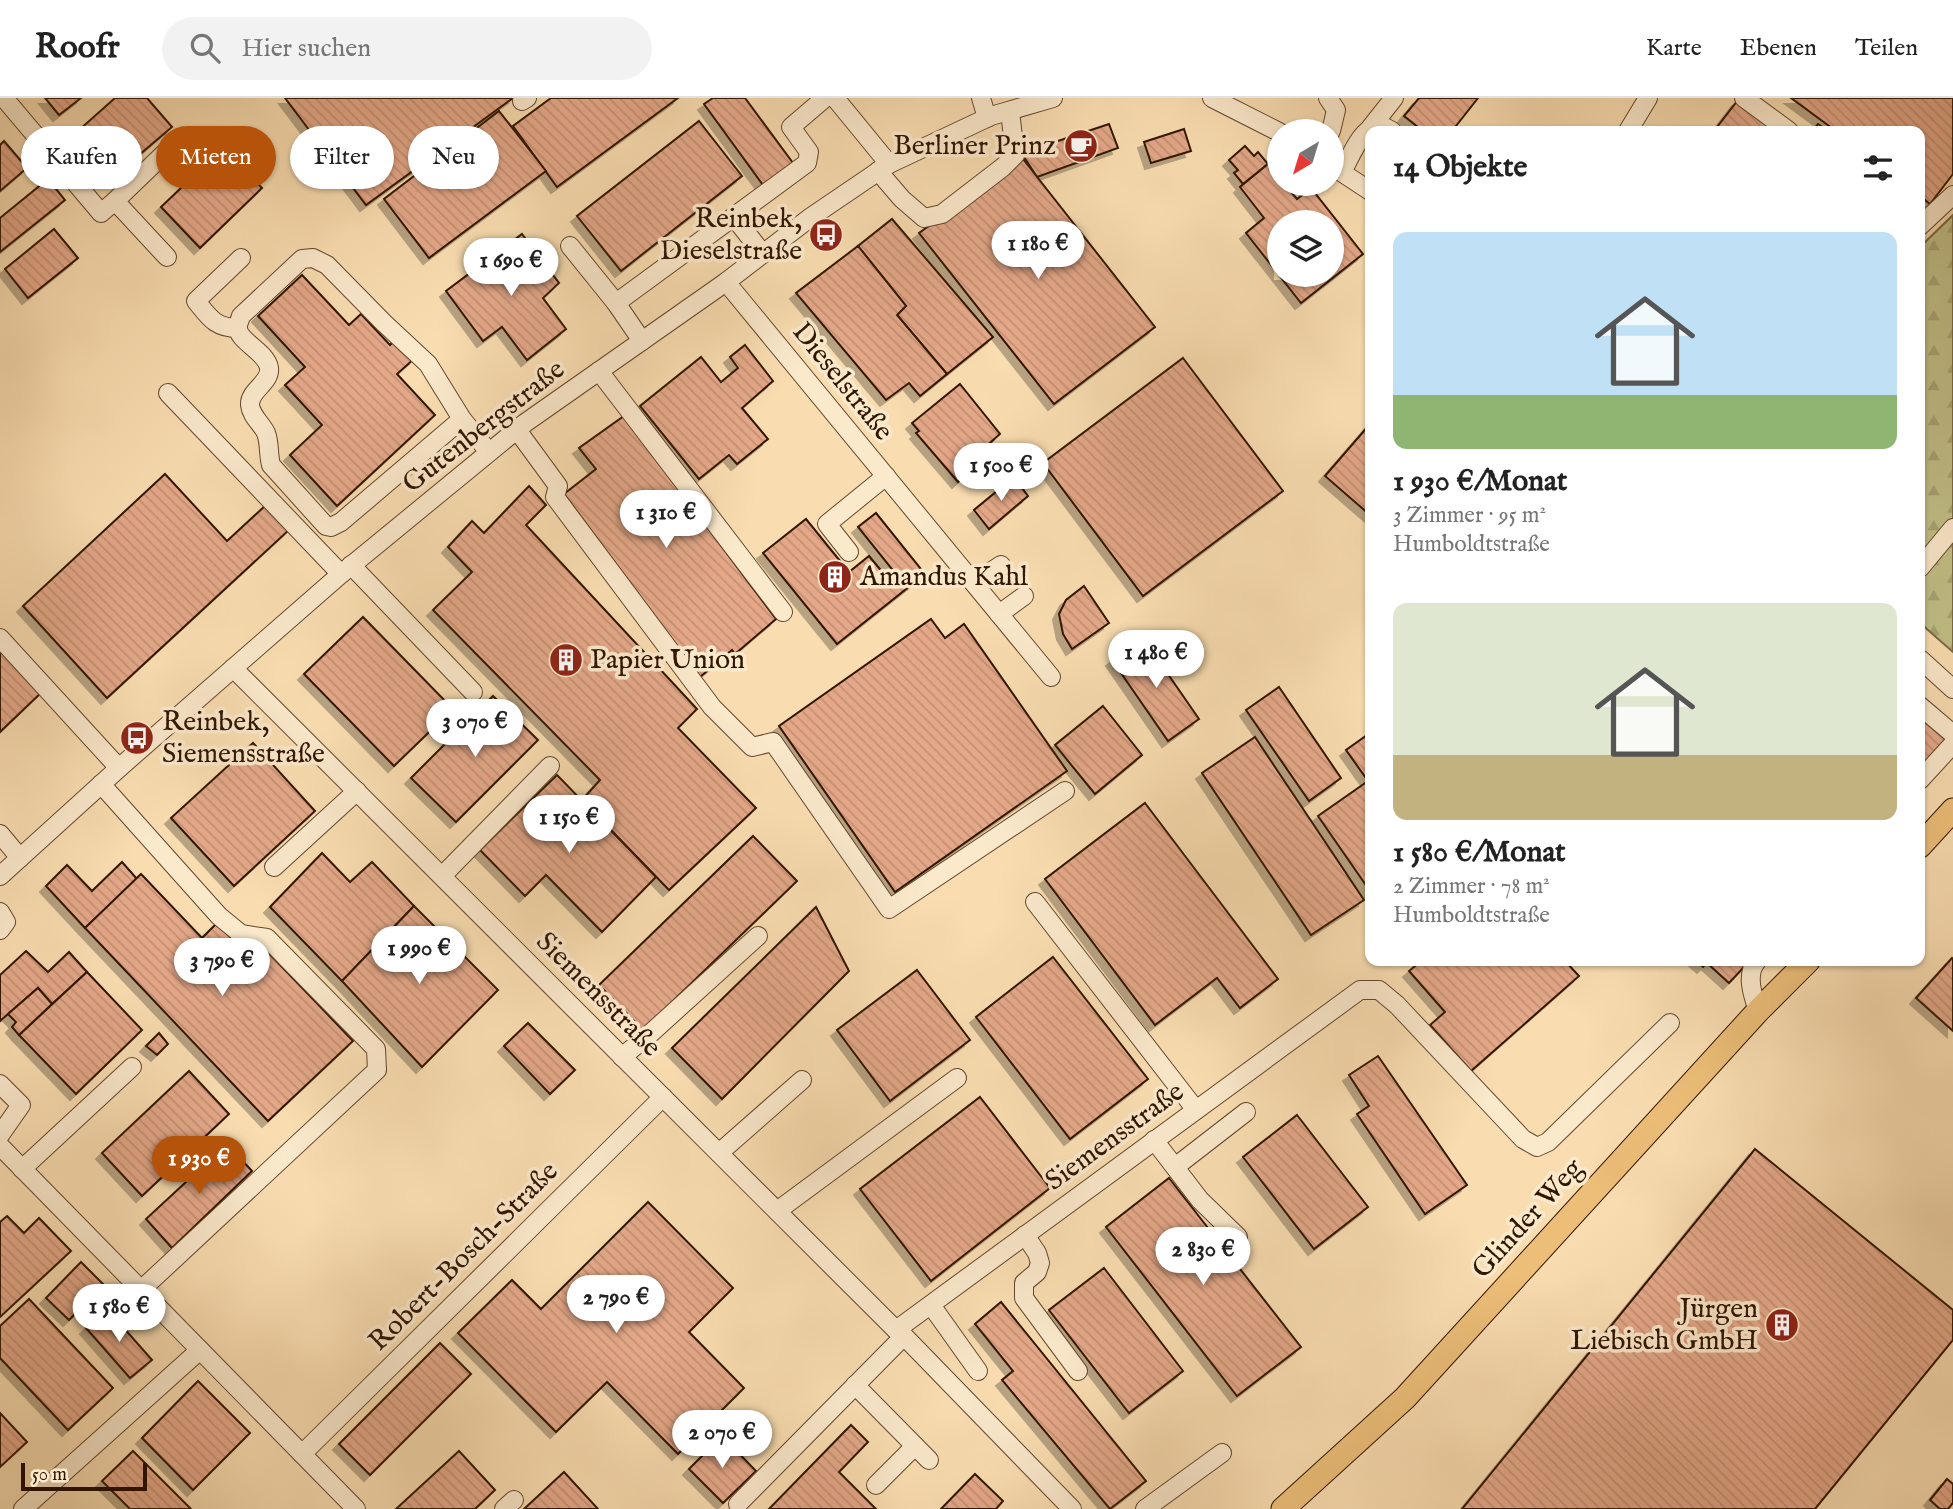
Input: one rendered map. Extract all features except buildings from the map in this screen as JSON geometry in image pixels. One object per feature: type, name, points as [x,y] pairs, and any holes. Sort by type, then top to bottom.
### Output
[{"type":"main road","points":[[1925,841],[1953,810]]},
{"type":"main road","name":"Glinder Weg","points":[[1283,1509],[1405,1398],[1758,1011],[1803,966]]},
{"type":"street","points":[[616,303],[807,163],[809,152],[791,127],[825,98]]},
{"type":"street","points":[[835,98],[884,167],[902,199],[924,218],[942,214],[1015,155],[1010,111]]},
{"type":"street","points":[[981,98],[987,118]]},
{"type":"street","name":"Gutenbergstraße","points":[[0,876],[346,570],[517,430],[884,167],[987,118],[1053,98]]},
{"type":"street","points":[[1212,98],[1241,104],[1267,123]]},
{"type":"street","points":[[1328,98],[1336,110],[1334,119]]},
{"type":"street","points":[[1372,126],[1394,98]]},
{"type":"street","points":[[1631,126],[1648,98]]},
{"type":"street","points":[[1744,98],[1782,126]]},
{"type":"street","points":[[6,109],[101,213],[156,162]]},
{"type":"street","points":[[1344,160],[1365,134]]},
{"type":"street","points":[[1344,174],[1365,188]]},
{"type":"street","points":[[1925,221],[1953,195]]},
{"type":"street","points":[[115,201],[167,257]]},
{"type":"street","points":[[734,217],[763,254]]},
{"type":"street","points":[[570,246],[616,303],[642,341]]},
{"type":"street","points":[[238,328],[225,328],[212,320],[196,301],[241,258]]},
{"type":"street","points":[[463,419],[341,522],[331,527],[326,526],[271,465],[269,441],[250,405],[252,395],[269,374],[269,366],[263,356],[239,334],[241,316],[302,259],[313,258],[327,265],[383,323],[428,364],[463,419],[489,452]]},
{"type":"street","name":"Dieselstraße","points":[[726,282],[1051,677]]},
{"type":"street","points":[[599,371],[783,612]]},
{"type":"street","points":[[168,393],[472,692]]},
{"type":"street","points":[[517,430],[558,486],[555,497],[712,707],[752,747],[772,742],[889,909],[1065,791]]},
{"type":"street","points":[[849,552],[827,524],[886,476]]},
{"type":"street","points":[[1925,562],[1953,528]]},
{"type":"street","points":[[974,583],[1001,565]]},
{"type":"street","points":[[999,614],[1024,596]]},
{"type":"street","points":[[0,638],[119,768]]},
{"type":"street","points":[[1925,664],[1953,689]]},
{"type":"street","name":"Siemensstraße","points":[[233,668],[1068,1504]]},
{"type":"street","points":[[1925,710],[1953,734]]},
{"type":"street","points":[[1925,775],[1953,744]]},
{"type":"street","points":[[442,876],[550,766]]},
{"type":"street","points":[[101,784],[219,916],[241,934],[267,938],[376,1049],[376,1070],[141,1290]]},
{"type":"street","points":[[274,867],[357,791]]},
{"type":"street","points":[[0,834],[20,858]]},
{"type":"street","points":[[1035,902],[1196,1110]]},
{"type":"street","points":[[0,912],[6,922],[0,930]]},
{"type":"street","points":[[622,1056],[758,936]]},
{"type":"street","points":[[1753,966],[1751,981],[1758,1011]]},
{"type":"street","name":"Siemensstraße","points":[[900,1333],[931,1305],[1360,990],[1379,990],[1397,1005],[1522,1139],[1536,1147],[1548,1142],[1670,1023]]},
{"type":"street","points":[[22,1169],[132,1067]]},
{"type":"street","points":[[777,1212],[957,1078]]},
{"type":"street","points":[[719,1153],[802,1080]]},
{"type":"street","points":[[0,1084],[21,1105],[0,1135]]},
{"type":"street","name":"Robert-Bosch-Straße","points":[[302,1454],[663,1097]]},
{"type":"street","points":[[1175,1167],[1246,1112]]},
{"type":"street","points":[[1154,1140],[1200,1200],[1238,1237]]},
{"type":"street","points":[[0,1146],[356,1509]]},
{"type":"street","points":[[1026,1235],[1040,1263],[1037,1272],[1024,1283],[1024,1298],[1078,1371]]},
{"type":"street","points":[[931,1305],[978,1371]]},
{"type":"street","points":[[737,1504],[855,1385],[900,1333]]},
{"type":"street","points":[[23,1509],[200,1350]]},
{"type":"street","points":[[855,1385],[929,1460]]},
{"type":"street","points":[[876,1485],[915,1446]]},
{"type":"street","points":[[1144,1509],[1222,1453]]},
{"type":"green space","points":[[1953,215],[1953,652],[1925,627],[1925,242]]},
{"type":"place","name":"Berliner Prinz","points":[[1081,146]]},
{"type":"place","name":"Reinbek, Dieselstraße","points":[[826,235]]},
{"type":"place","name":"Amandus Kahl","points":[[835,577]]},
{"type":"place","name":"Papier Union","points":[[566,660]]},
{"type":"place","name":"Reinbek, Siemensstraße","points":[[137,738]]},
{"type":"place","name":"Jürgen Liebisch GmbH","points":[[1782,1325]]}]
